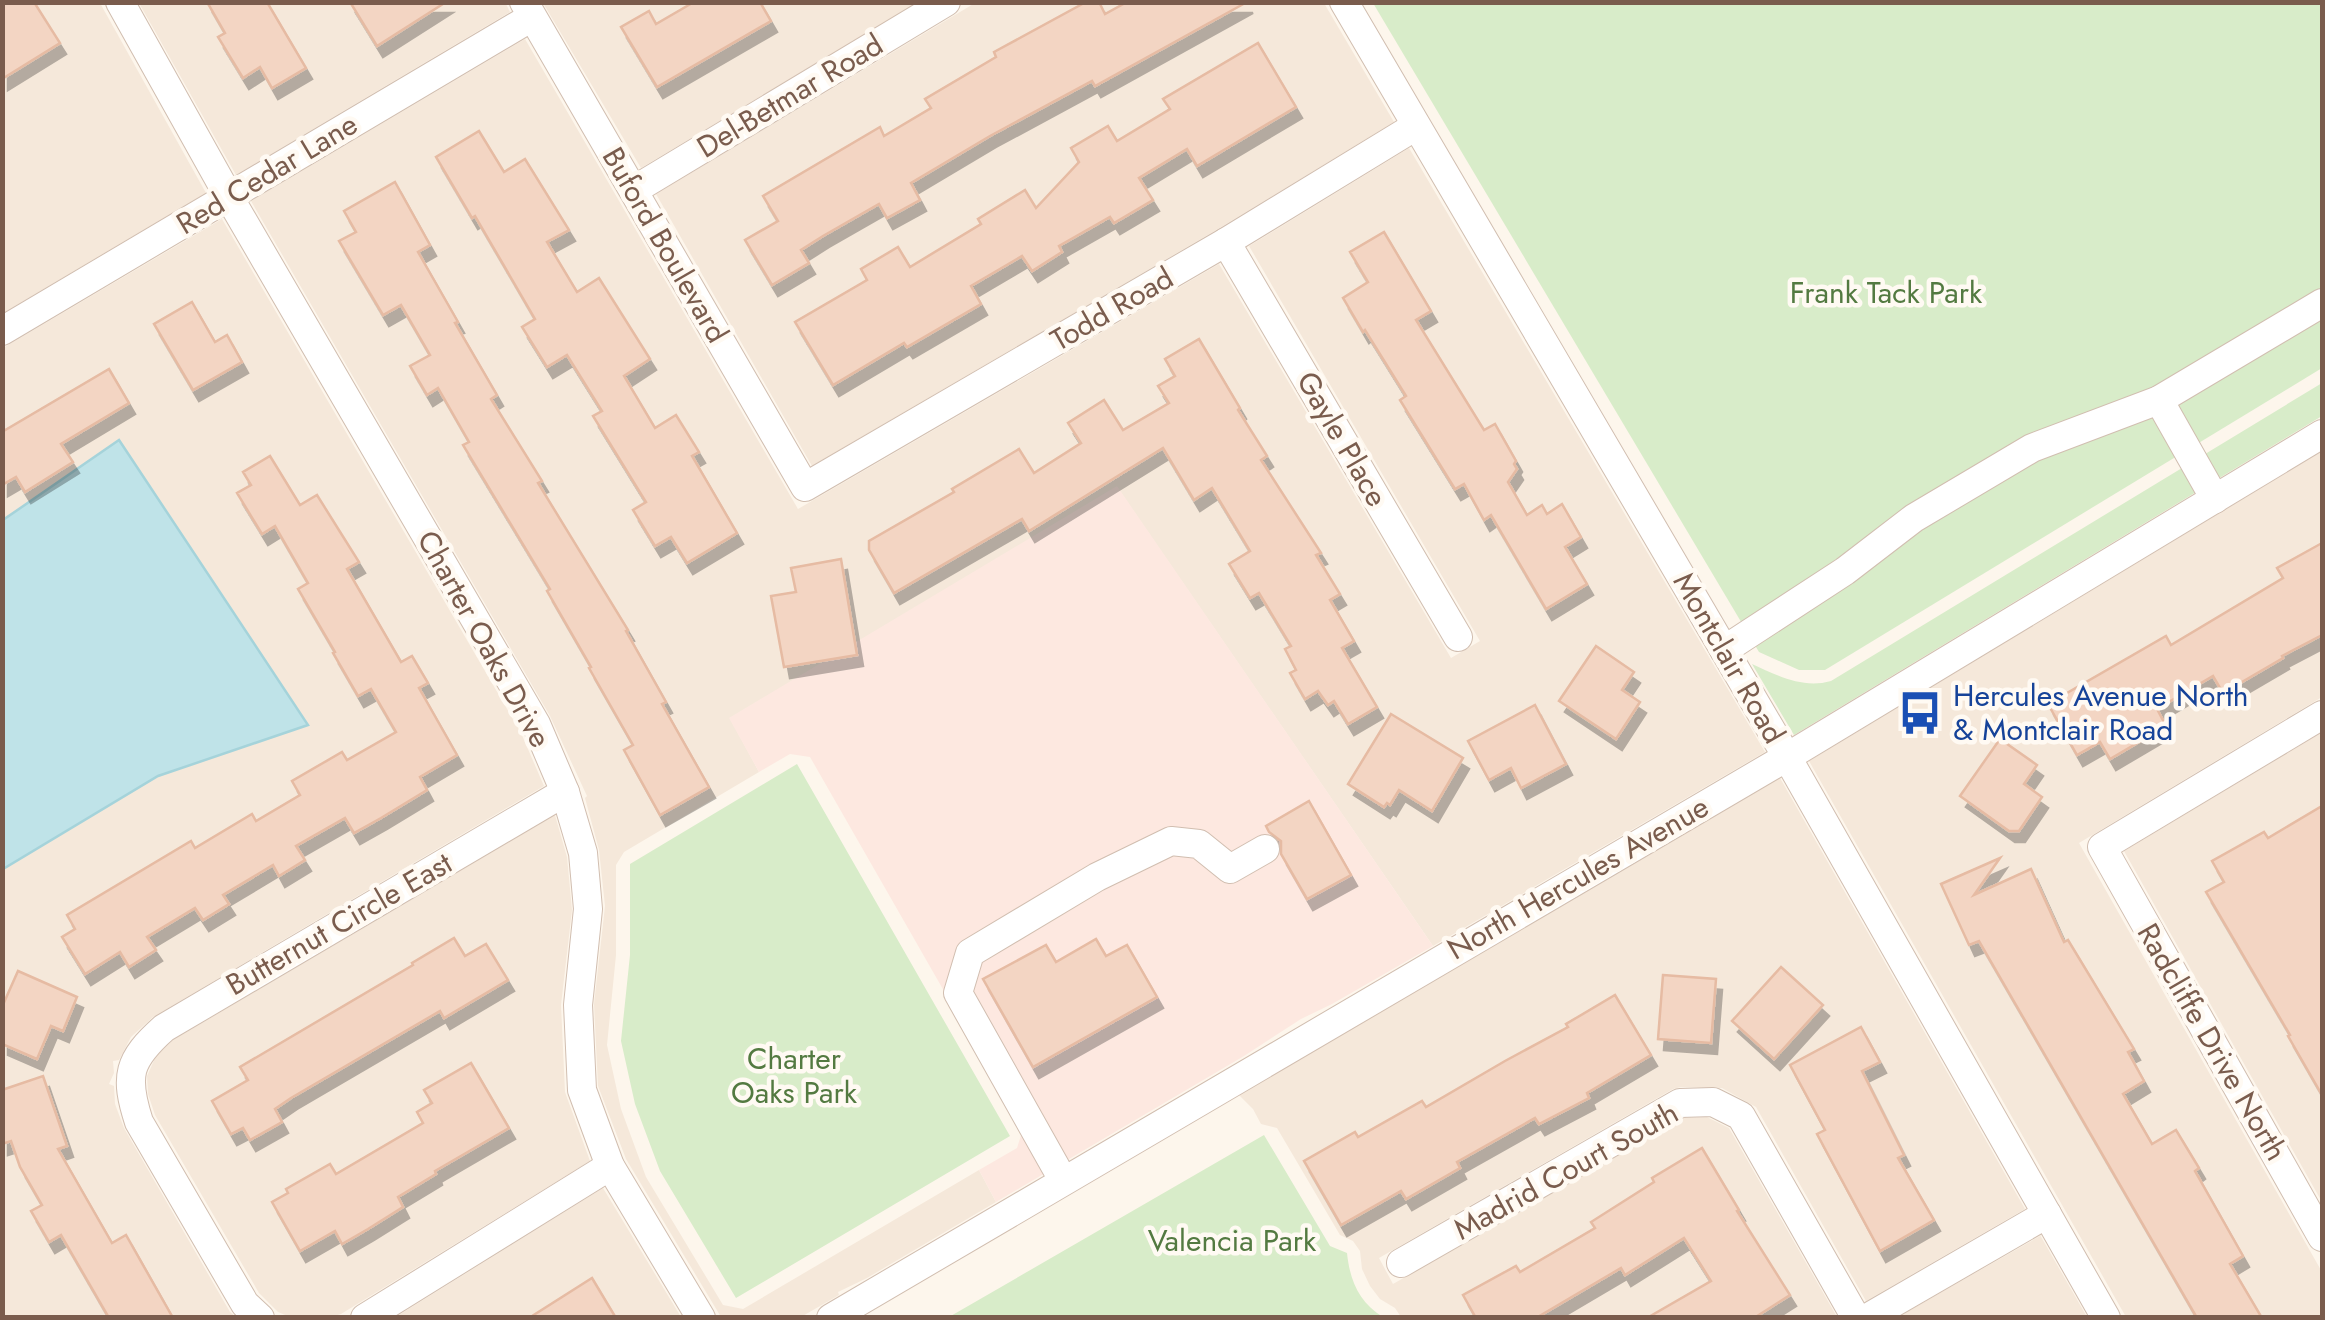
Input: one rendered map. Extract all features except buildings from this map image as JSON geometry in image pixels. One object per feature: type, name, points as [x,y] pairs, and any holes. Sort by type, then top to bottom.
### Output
[{"type":"street","name":"Charter Oaks Drive","points":[[120,2],[536,724],[565,792],[583,853],[588,909],[578,1005],[582,1090],[610,1166],[701,1318]]},
{"type":"street","name":"Del-Betmar Road","points":[[634,190],[946,2]]},
{"type":"street","name":"Montclair Road","points":[[1344,2],[1787,756],[2106,1318]]},
{"type":"street","name":"Red Cedar Lane","points":[[2,331],[229,197],[528,10]]},
{"type":"street","name":"Buford Boulevard","points":[[528,10],[805,488]]},
{"type":"street","name":"Todd Road","points":[[805,488],[1416,126]]},
{"type":"street","name":"Gayle Place","points":[[1226,242],[1458,636]]},
{"type":"street","points":[[1724,650],[1845,571],[1914,518],[2032,448],[2159,400],[2322,304]]},
{"type":"street","points":[[2159,400],[2215,498]]},
{"type":"street","name":"North Hercules Avenue","points":[[831,1318],[1787,756],[2322,434]]},
{"type":"street","name":"Radcliffe Drive North","points":[[2322,715],[2102,847],[2322,1237]]},
{"type":"street","name":"Butternut Circle East","points":[[260,1318],[245,1304],[139,1122],[131,1098],[130,1074],[142,1048],[164,1028],[565,792]]},
{"type":"street","points":[[1063,1180],[958,994],[970,954],[1097,877],[1171,842],[1199,844],[1230,869],[1264,849]]},
{"type":"street","name":"Madrid Court South","points":[[1401,1264],[1680,1102],[1713,1102],[1742,1116],[1856,1318]]},
{"type":"street","points":[[365,1318],[610,1166]]},
{"type":"street","points":[[1868,1318],[2047,1214]]},
{"type":"shaded area","points":[[505,2],[510,12],[236,175],[139,3]]},
{"type":"shaded area","points":[[2,3],[100,3],[206,193],[3,313]]},
{"type":"shaded area","points":[[543,3],[917,3],[641,168]]},
{"type":"shaded area","points":[[975,3],[1324,3],[1394,122],[812,466],[656,194]]},
{"type":"shaded area","points":[[525,39],[798,509],[1219,264],[1451,658],[1480,641],[1249,246],[1409,148],[1765,752],[1433,946],[1117,487],[730,718],[759,772],[624,852],[616,865],[616,955],[607,1045],[621,1109],[646,1177],[723,1305],[743,1309],[979,1170],[996,1202],[801,1317],[721,1317],[626,1159],[598,1086],[594,1004],[605,906],[599,850],[587,796],[550,716],[251,201]]},
{"type":"shaded area","points":[[222,219],[521,733],[544,786],[153,1017],[131,1037],[119,1060],[113,1061],[114,1073],[109,1084],[114,1086],[115,1104],[124,1128],[236,1317],[3,1317],[2,869],[158,776],[308,724],[119,440],[3,520],[3,348]]},
{"type":"shaded area","points":[[2322,451],[2322,697],[2079,843],[2322,1272],[2322,1317],[2126,1317],[1809,761]]},
{"type":"shaded area","points":[[1117,486],[1433,946],[1301,1019],[996,1202],[979,1170],[1017,1148],[1023,1129],[810,757],[790,754],[759,772],[729,718]]},
{"type":"shaded area","points":[[2322,732],[2322,1202],[2124,851]]},
{"type":"shaded area","points":[[1780,778],[2025,1209],[1866,1301],[1756,1107],[1722,1088],[1681,1087],[1379,1258],[1393,1284],[1684,1118],[1707,1117],[1729,1128],[1837,1317],[1401,1317],[1370,1286],[1362,1269],[1360,1251],[1353,1241],[1340,1235],[1277,1128],[1261,1124],[1239,1095]]},
{"type":"shaded area","points":[[555,815],[567,857],[572,910],[561,1005],[565,1092],[590,1161],[341,1314],[290,1317],[278,1312],[259,1293],[155,1115],[147,1076],[156,1056],[173,1040]]},
{"type":"shaded area","points":[[603,1188],[681,1317],[394,1318]]},
{"type":"shaded area","points":[[2040,1236],[2087,1317],[1898,1317]]},
{"type":"green space","name":"Frank Tack Park","points":[[1373,3],[2322,3],[2322,368],[1825,670],[1799,670],[1759,652]]},
{"type":"green space","points":[[2322,383],[2322,416],[1794,735],[1752,664],[1801,682],[1831,681]]},
{"type":"green space","name":"Charter Oaks Park","points":[[797,764],[1010,1136],[736,1298],[660,1171],[635,1104],[621,1041],[630,955],[630,864]]},
{"type":"green space","name":"Valencia Park","points":[[1264,1135],[1330,1246],[1347,1253],[1353,1282],[1362,1298],[1383,1317],[949,1317]]},
{"type":"water","points":[[119,440],[308,725],[158,776],[3,869],[3,520]]},
{"type":"place","name":"Hercules Avenue North & Montclair Road","points":[[1920,713]]}]
